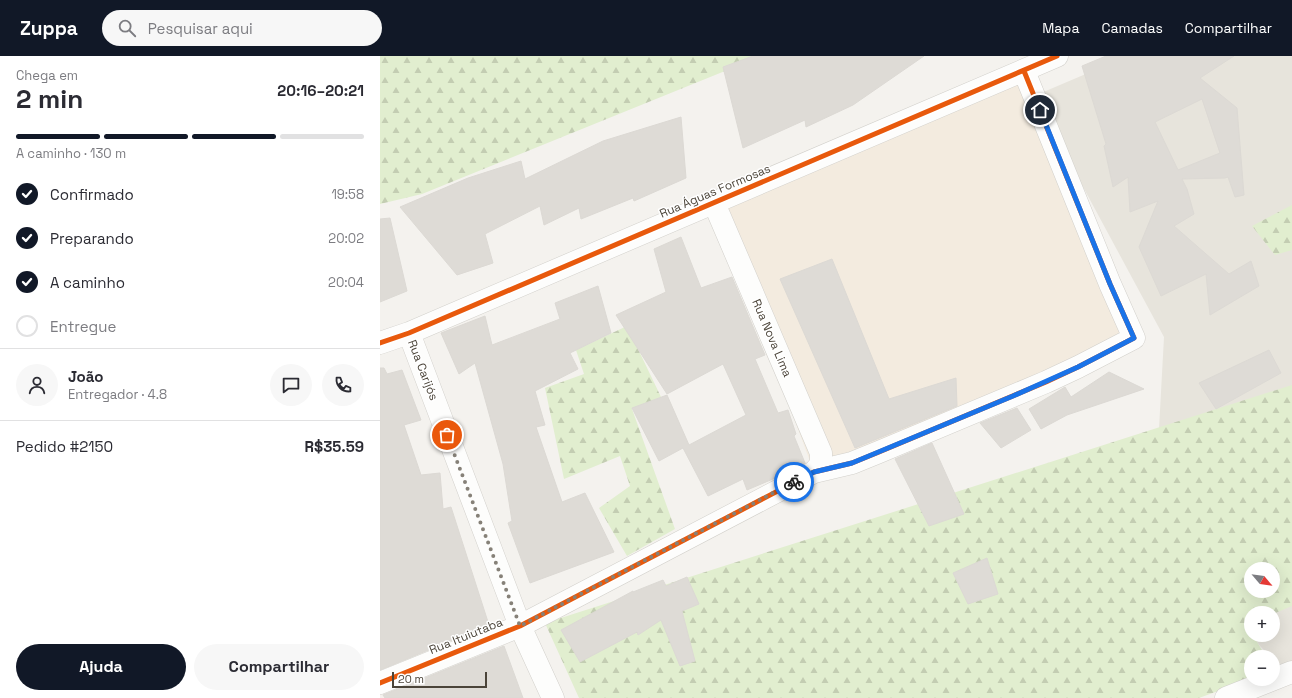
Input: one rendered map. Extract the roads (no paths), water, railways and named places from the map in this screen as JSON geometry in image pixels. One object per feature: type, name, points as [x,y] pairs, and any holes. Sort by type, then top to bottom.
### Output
[{"type":"street","name":"Rua Águas Formosas","points":[[380,343],[408,333],[1057,56]]},
{"type":"street","name":"Rua Ituiutaba","points":[[380,683],[520,626],[814,472],[852,463],[879,452],[1052,379],[1134,338],[1110,284],[1024,71]]},
{"type":"street","name":"Rua Nova Lima","points":[[714,203],[821,453],[821,464],[814,472]]},
{"type":"street","name":"Rua Carijós","points":[[408,333],[520,626],[553,698]]},
{"type":"street","points":[[1226,698],[1291,677]]}]
